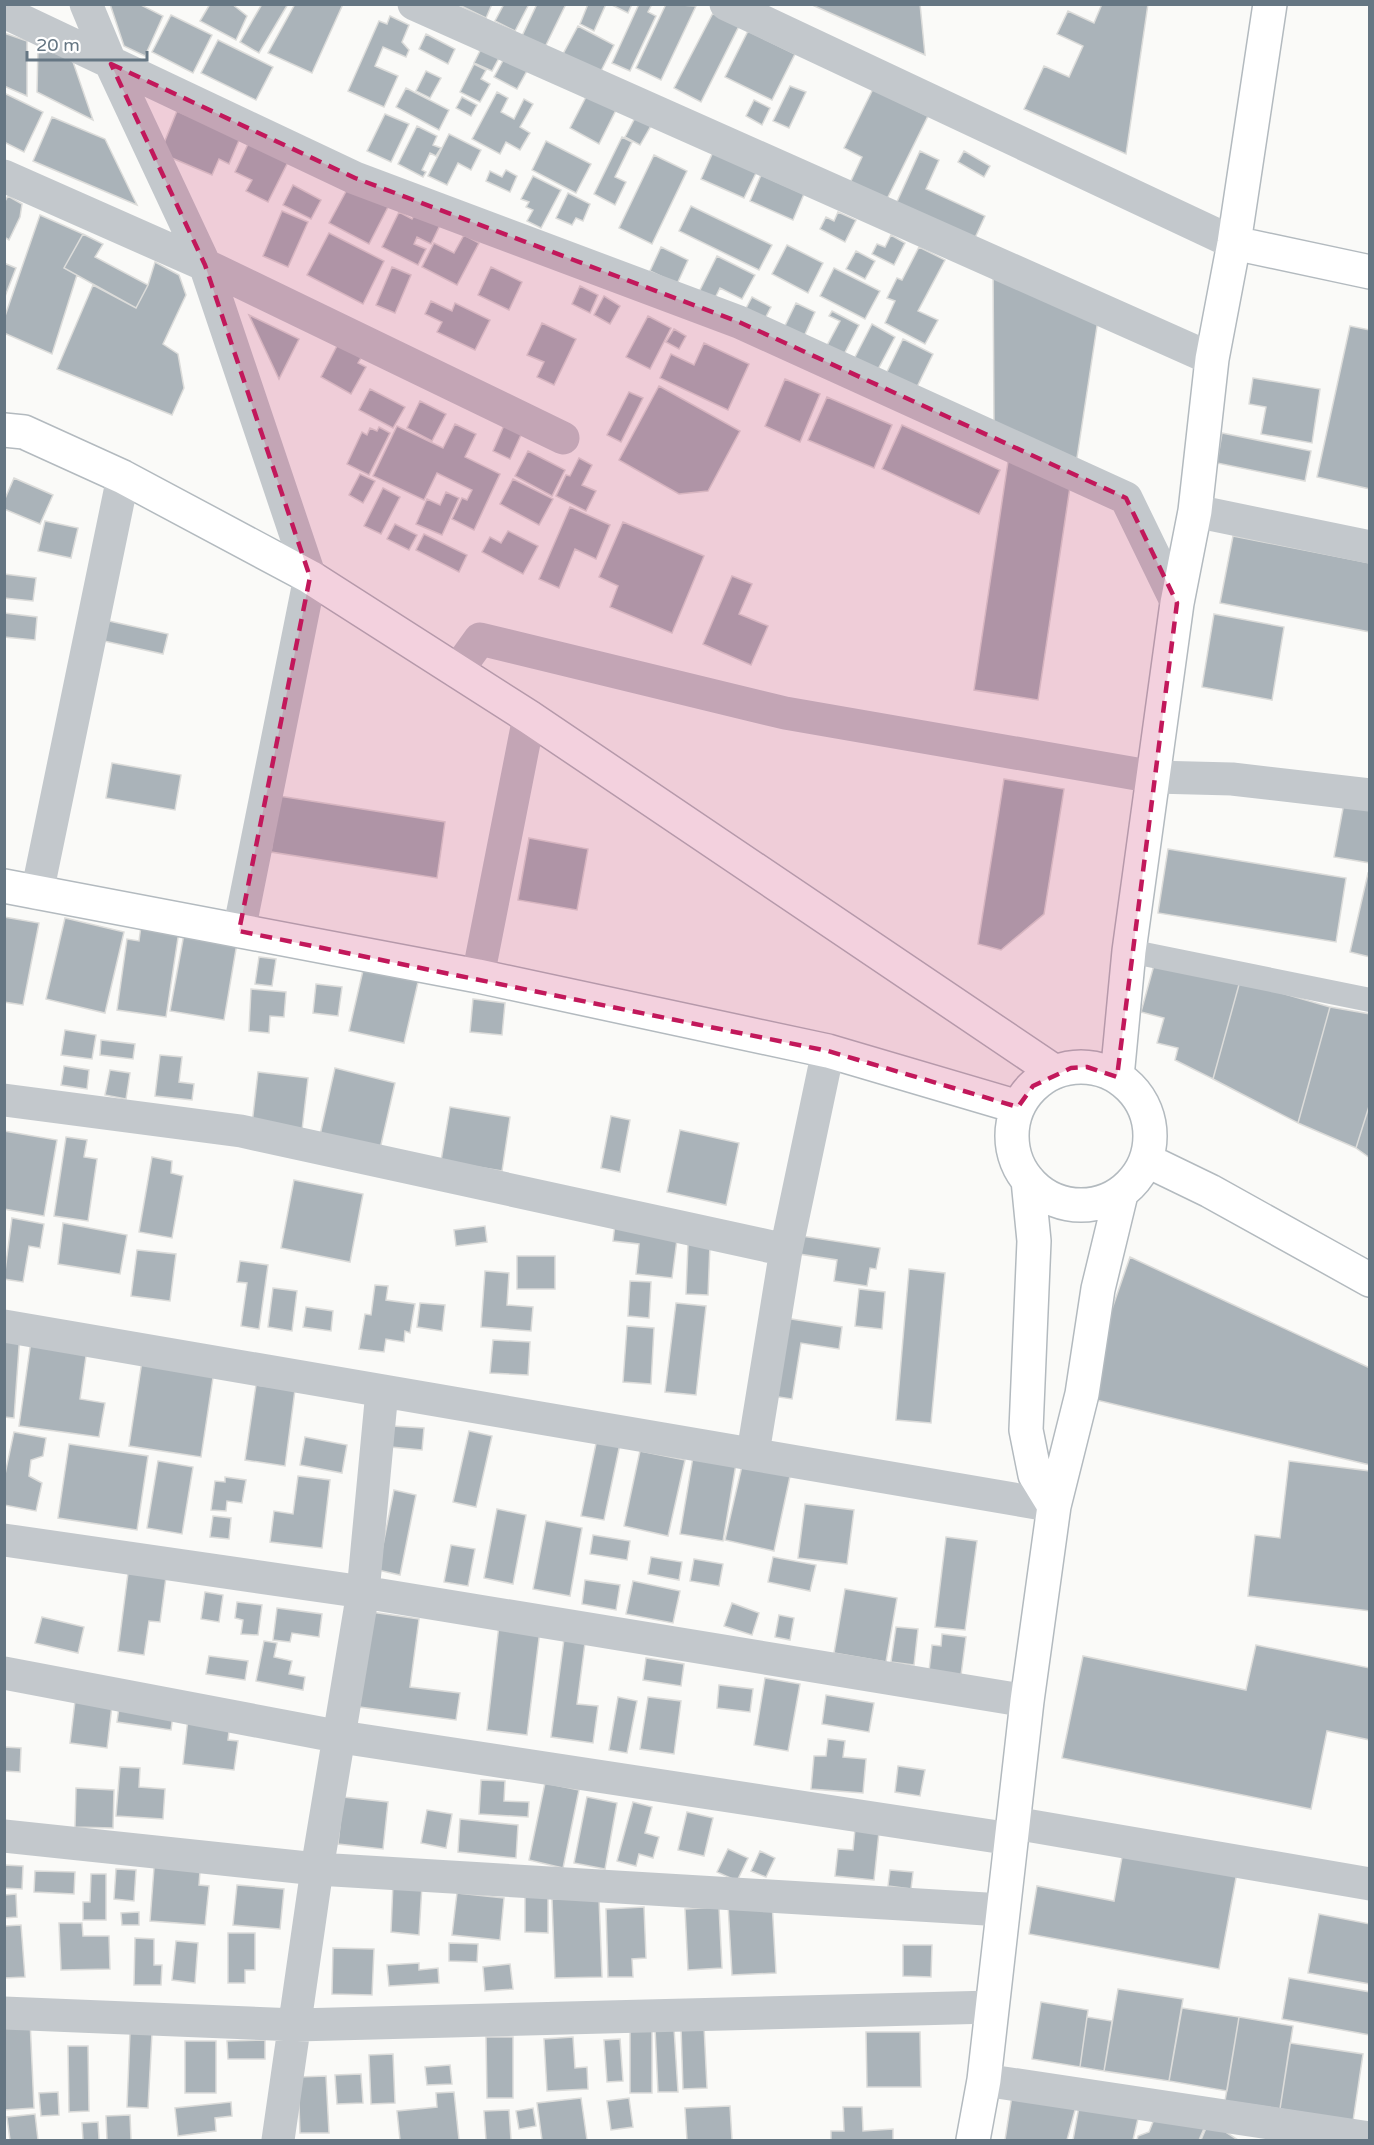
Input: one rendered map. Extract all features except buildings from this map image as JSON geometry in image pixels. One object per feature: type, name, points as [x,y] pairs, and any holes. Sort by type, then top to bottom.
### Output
[{"type":"main road","points":[[1117,1077],[1129,951],[1177,603],[1196,511],[1212,359],[1234,243],[1270,4]]},
{"type":"main road","points":[[1234,243],[1370,272]]},
{"type":"main road","points":[[4,430],[24,432],[123,477],[310,577],[529,717],[1055,1072]]},
{"type":"main road","points":[[4,886],[478,976],[828,1051],[1018,1107]]},
{"type":"main road","points":[[1087,1067],[1117,1077],[1134,1093],[1146,1113],[1150,1136],[1146,1160],[1135,1179],[1121,1194],[1098,1204],[1072,1205],[1048,1197],[1028,1180],[1015,1157],[1012,1132],[1018,1107],[1033,1086],[1055,1072],[1087,1067]]},
{"type":"main road","points":[[1146,1160],[1210,1191],[1370,1280]]},
{"type":"main road","points":[[1028,1180],[1034,1241],[1026,1430],[1035,1475],[1054,1506]]},
{"type":"main road","points":[[973,2140],[984,2080],[1027,1701],[1054,1506],[1079,1405],[1098,1289],[1121,1194]]},
{"type":"street","points":[[86,4],[111,64],[205,265],[310,577],[239,931]]},
{"type":"street","points":[[414,4],[1212,359]]},
{"type":"street","points":[[726,4],[1234,243]]},
{"type":"street","points":[[4,12],[355,178],[739,322],[1126,498],[1177,603]]},
{"type":"street","points":[[4,176],[205,265],[563,438]]},
{"type":"street","points":[[37,893],[123,477]]},
{"type":"street","points":[[1196,511],[1370,547]]},
{"type":"street","points":[[457,671],[480,639],[785,713],[1154,777],[1232,779],[1370,795]]},
{"type":"street","points":[[478,976],[529,717]]},
{"type":"street","points":[[753,1453],[786,1250],[828,1051]]},
{"type":"street","points":[[4,1100],[241,1131],[786,1250]]},
{"type":"street","points":[[4,1326],[1054,1506]]},
{"type":"street","points":[[278,2140],[297,2025],[317,1869],[341,1737],[363,1592],[382,1391]]},
{"type":"street","points":[[4,1540],[363,1592],[1027,1701]]},
{"type":"street","points":[[4,1673],[341,1737],[1012,1831],[1370,1884]]},
{"type":"street","points":[[4,1836],[317,1869],[1003,1910]]},
{"type":"street","points":[[4,2013],[297,2025],[992,2007]]},
{"type":"street","points":[[984,2080],[1370,2138]]},
{"type":"lane","points":[[1129,951],[1370,1000]]},
{"type":"highlighted area","points":[[111,64],[355,178],[739,322],[1126,498],[1177,603],[1117,1077],[1087,1067],[1071,1068],[1033,1086],[1018,1107],[828,1051],[239,931],[310,577],[205,265]]}]
